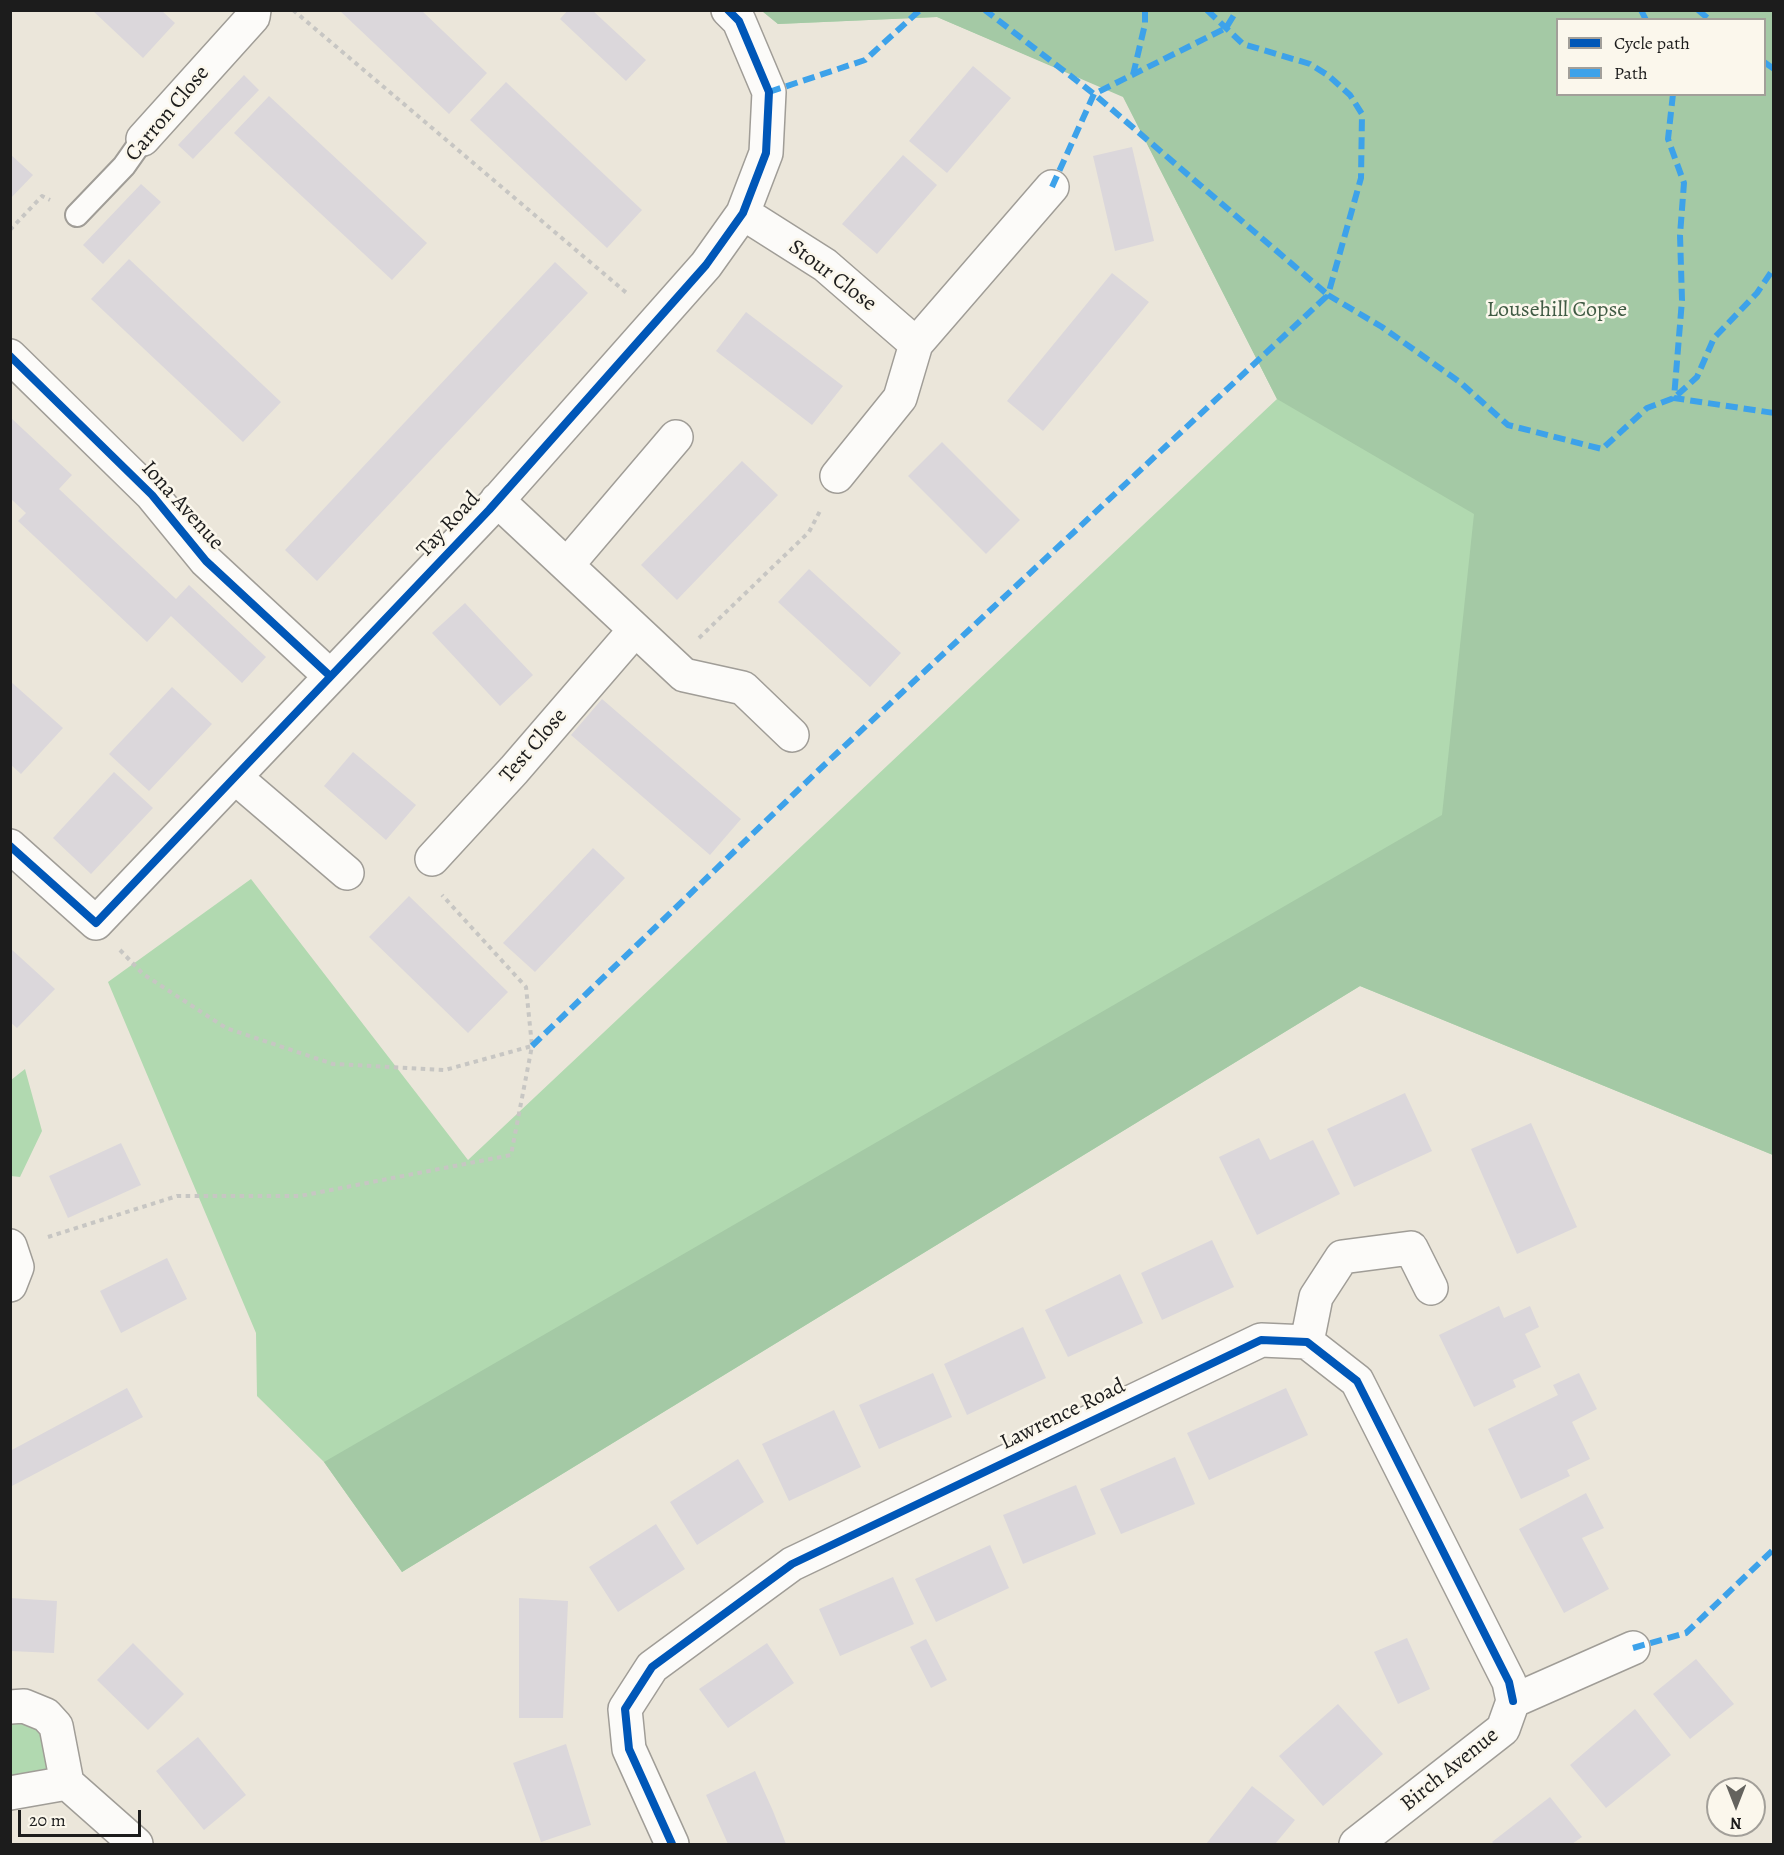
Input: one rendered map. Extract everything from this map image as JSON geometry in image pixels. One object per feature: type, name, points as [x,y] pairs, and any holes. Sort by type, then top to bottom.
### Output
[{"type":"street","name":"Carron Close","points":[[143,139],[253,17],[254,10]]},
{"type":"street","name":"Tay Road","points":[[96,923],[236,778],[497,500],[706,265],[743,213],[766,153],[769,92],[739,21],[728,10]]},
{"type":"street","points":[[837,476],[900,398],[916,344],[1052,187]]},
{"type":"street","name":"Stour Close","points":[[743,213],[825,265],[916,344]]},
{"type":"street","name":"Iona Avenue","points":[[10,356],[152,495],[206,561],[330,676]]},
{"type":"street","points":[[567,565],[676,437]]},
{"type":"street","points":[[497,500],[634,631],[684,675],[743,688],[792,735]]},
{"type":"street","name":"Test Close","points":[[432,859],[514,770],[634,631]]},
{"type":"street","points":[[236,778],[347,873]]},
{"type":"street","points":[[10,846],[96,923]]},
{"type":"street","points":[[10,1285],[17,1267],[12,1247]]},
{"type":"street","points":[[1431,1288],[1411,1248],[1342,1257],[1316,1297],[1307,1342],[1357,1381],[1509,1682],[1513,1701]]},
{"type":"street","name":"Lawrence Road","points":[[672,1845],[629,1749],[625,1709],[652,1667],[792,1564],[1261,1340],[1307,1342]]},
{"type":"street","name":"Birch Avenue","points":[[1356,1845],[1503,1729],[1513,1701],[1633,1648]]},
{"type":"street","points":[[10,1707],[24,1706],[46,1715],[56,1726],[67,1783],[136,1845]]},
{"type":"street","points":[[10,1793],[67,1783]]},
{"type":"lane","name":"Carron Close","points":[[77,215],[124,166],[143,139]]},
{"type":"path","points":[[293,10],[657,318]]},
{"type":"path","points":[[10,230],[42,196],[77,215]]},
{"type":"path","points":[[672,665],[809,532],[837,476]]},
{"type":"path","points":[[12,1247],[177,1196],[300,1196],[511,1155],[532,1046],[526,987],[441,894],[432,859]]},
{"type":"path","points":[[96,923],[143,974],[226,1028],[333,1064],[445,1070],[532,1046]]},
{"type":"green space","points":[[762,11],[1773,11],[1773,1155],[1360,986],[402,1572],[324,1462],[257,1396],[256,1333],[108,982],[251,879],[468,1160],[1277,399],[1123,96],[937,17],[778,24]]},
{"type":"green space","name":"Lousehill Copse","points":[[762,11],[1773,11],[1773,1155],[1360,986],[402,1572],[324,1462],[1442,815],[1474,514],[1277,399],[1123,97],[937,17],[778,24]]},
{"type":"green space","points":[[25,1069],[42,1131],[20,1177],[11,1176],[11,1080]]},
{"type":"green space","points":[[11,1707],[46,1715],[67,1783],[11,1793]]},
{"type":"building","points":[[92,10],[161,10],[175,23],[143,58]]},
{"type":"building","points":[[339,10],[421,10],[487,73],[449,114]]},
{"type":"building","points":[[568,10],[592,10],[646,60],[626,81],[560,19]]},
{"type":"building","points":[[973,66],[1011,98],[947,173],[909,141]]},
{"type":"building","points":[[244,75],[259,90],[193,159],[178,145]]},
{"type":"building","points":[[506,82],[642,210],[607,248],[470,120]]},
{"type":"building","points":[[269,96],[427,243],[392,280],[234,133]]},
{"type":"building","points":[[1132,147],[1154,241],[1115,251],[1093,156]]},
{"type":"building","points":[[10,154],[33,175],[10,199]]},
{"type":"building","points":[[903,155],[937,185],[877,254],[842,224]]},
{"type":"building","points":[[141,184],[161,202],[103,264],[83,245]]},
{"type":"building","points":[[129,259],[281,402],[243,442],[91,299]]},
{"type":"building","points":[[555,262],[588,293],[317,581],[285,550]]},
{"type":"building","points":[[1112,273],[1149,302],[1043,431],[1007,401]]},
{"type":"building","points":[[746,312],[843,386],[812,425],[716,351]]},
{"type":"building","points":[[10,417],[72,475],[59,489],[176,599],[189,585],[266,657],[242,683],[171,616],[147,642],[18,521],[26,513],[10,498]]},
{"type":"building","points":[[942,442],[1020,520],[986,554],[908,476]]},
{"type":"building","points":[[742,461],[778,495],[677,600],[641,565]]},
{"type":"building","points":[[809,569],[901,653],[870,687],[778,602]]},
{"type":"building","points":[[465,603],[533,675],[500,706],[432,633]]},
{"type":"building","points":[[10,681],[63,728],[21,774],[10,764]]},
{"type":"building","points":[[172,687],[212,724],[149,791],[109,754]]},
{"type":"building","points":[[602,699],[741,819],[710,855],[571,735]]},
{"type":"building","points":[[353,752],[416,805],[386,840],[324,786]]},
{"type":"building","points":[[114,772],[153,808],[91,874],[53,838]]},
{"type":"building","points":[[593,848],[625,878],[535,972],[503,943]]},
{"type":"building","points":[[409,896],[508,992],[468,1033],[369,937]]},
{"type":"building","points":[[10,948],[55,989],[17,1028],[10,1022]]},
{"type":"building","points":[[1405,1093],[1432,1151],[1354,1187],[1327,1129]]},
{"type":"building","points":[[1531,1123],[1577,1227],[1517,1254],[1471,1149]]},
{"type":"building","points":[[1259,1138],[1270,1160],[1313,1140],[1340,1194],[1257,1235],[1219,1157]]},
{"type":"building","points":[[121,1143],[141,1185],[68,1218],[49,1176]]},
{"type":"building","points":[[1212,1240],[1234,1287],[1162,1320],[1141,1273]]},
{"type":"building","points":[[167,1258],[187,1299],[121,1333],[100,1291]]},
{"type":"building","points":[[1120,1274],[1143,1323],[1068,1357],[1045,1310]]},
{"type":"building","points":[[1499,1306],[1504,1318],[1530,1306],[1539,1327],[1525,1334],[1541,1367],[1513,1380],[1516,1387],[1474,1407],[1439,1335]]},
{"type":"building","points":[[1023,1327],[1046,1378],[967,1415],[944,1364]]},
{"type":"building","points":[[933,1373],[952,1417],[879,1449],[859,1405]]},
{"type":"building","points":[[1579,1373],[1597,1409],[1572,1422],[1590,1459],[1567,1470],[1570,1476],[1521,1499],[1488,1429],[1558,1395],[1553,1385]]},
{"type":"building","points":[[127,1388],[143,1417],[10,1487],[10,1451]]},
{"type":"building","points":[[1286,1388],[1308,1435],[1209,1480],[1187,1433]]},
{"type":"building","points":[[834,1410],[861,1467],[789,1501],[762,1444]]},
{"type":"building","points":[[1175,1457],[1195,1504],[1121,1534],[1100,1489]]},
{"type":"building","points":[[738,1459],[764,1502],[697,1545],[670,1502]]},
{"type":"building","points":[[1076,1485],[1096,1534],[1023,1564],[1003,1515]]},
{"type":"building","points":[[1586,1493],[1604,1528],[1582,1538],[1609,1589],[1564,1613],[1519,1529]]},
{"type":"building","points":[[656,1524],[685,1569],[618,1612],[589,1567]]},
{"type":"building","points":[[990,1545],[1009,1588],[936,1622],[915,1579]]},
{"type":"building","points":[[893,1577],[914,1624],[840,1656],[819,1609]]},
{"type":"building","points":[[10,1598],[57,1601],[54,1653],[10,1651]]},
{"type":"building","points":[[519,1598],[568,1601],[563,1718],[519,1718]]},
{"type":"building","points":[[1407,1638],[1430,1689],[1398,1704],[1374,1652]]},
{"type":"building","points":[[926,1639],[947,1680],[931,1688],[910,1647]]},
{"type":"building","points":[[133,1643],[184,1694],[148,1730],[97,1680]]},
{"type":"building","points":[[767,1643],[794,1683],[728,1728],[699,1689]]},
{"type":"building","points":[[1696,1659],[1734,1704],[1690,1739],[1653,1694]]},
{"type":"building","points":[[1338,1704],[1383,1754],[1323,1806],[1279,1756]]},
{"type":"building","points":[[1635,1709],[1671,1755],[1606,1808],[1570,1765]]},
{"type":"building","points":[[198,1737],[246,1795],[204,1830],[156,1771]]},
{"type":"building","points":[[566,1744],[591,1825],[541,1842],[513,1763]]},
{"type":"building","points":[[755,1771],[786,1844],[728,1844],[706,1795]]},
{"type":"building","points":[[1252,1786],[1295,1820],[1275,1844],[1206,1844]]},
{"type":"building","points":[[1550,1797],[1582,1837],[1572,1844],[1494,1844],[1492,1842]]},
{"type":"marked path","points":[[769,92],[865,60],[920,10]]},
{"type":"marked path","points":[[532,1046],[820,769],[1328,295],[1094,94],[985,10]]},
{"type":"marked path","points":[[1133,75],[1145,24],[1145,10]]},
{"type":"marked path","points":[[1207,10],[1243,44],[1310,64],[1329,76],[1350,95],[1362,114],[1361,178],[1328,295],[1382,327],[1461,383],[1508,425],[1602,449],[1647,408],[1674,398],[1697,377],[1714,338],[1757,293],[1774,268]]},
{"type":"marked path","points":[[1052,187],[1094,94],[1226,28],[1237,10]]},
{"type":"marked path","points":[[1641,10],[1645,18]]},
{"type":"marked path","points":[[1698,10],[1708,18]]},
{"type":"marked path","points":[[1766,63],[1774,69]]},
{"type":"marked path","points":[[1673,96],[1668,139],[1684,183],[1680,235],[1682,300],[1674,398],[1774,413]]},
{"type":"marked path","points":[[1633,1648],[1686,1633],[1774,1549]]},
{"type":"cycle path","points":[[10,846],[96,923],[489,510],[706,265],[743,213],[766,153],[769,92],[739,21],[728,10]]},
{"type":"cycle path","points":[[10,356],[152,495],[206,561],[330,676]]},
{"type":"cycle path","points":[[672,1844],[629,1749],[625,1709],[652,1667],[792,1564],[1261,1340],[1307,1342],[1357,1381],[1509,1682],[1513,1701]]}]
